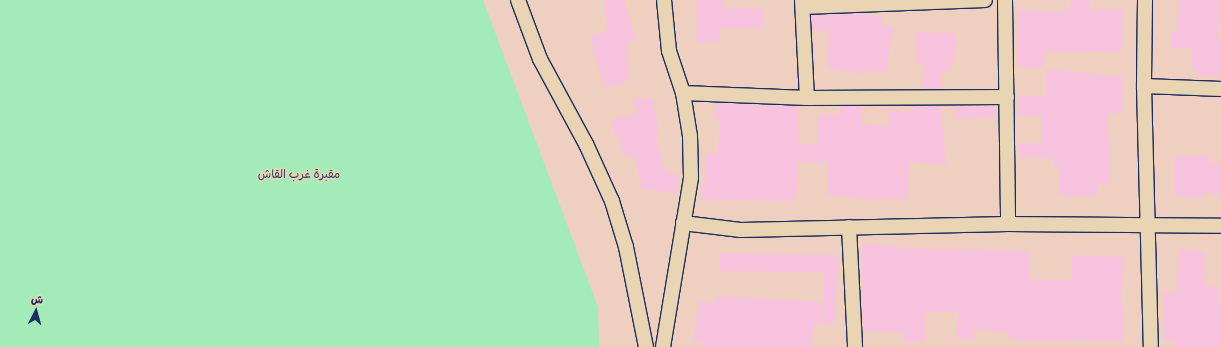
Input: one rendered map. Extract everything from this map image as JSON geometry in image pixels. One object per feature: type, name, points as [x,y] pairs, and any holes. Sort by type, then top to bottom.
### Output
[{"type":"street","points":[[518,0],[540,59],[586,144],[612,201],[626,247],[646,347]]},
{"type":"street","points":[[663,347],[691,177],[690,136],[683,93],[669,52],[664,0]]},
{"type":"street","points":[[807,98],[802,4],[985,0]]},
{"type":"street","points":[[1005,0],[1008,224]]},
{"type":"street","points":[[1145,0],[1144,86],[1151,347]]},
{"type":"street","points":[[1144,86],[1221,89]]},
{"type":"street","points":[[683,93],[807,98],[1007,97]]},
{"type":"street","points":[[684,223],[741,230],[1008,224],[1221,226]]},
{"type":"street","points":[[848,227],[855,347]]},
{"type":"green space","name":"مقبرة غرب القاش","points":[[0,0],[483,0],[598,307],[599,347],[0,347]]},
{"type":"building","points":[[605,0],[624,0],[636,41],[628,43],[629,77],[625,77],[625,83],[604,88],[590,36],[607,31]]},
{"type":"building","points":[[696,0],[724,0],[724,7],[763,9],[763,28],[720,28],[720,42],[698,43]]},
{"type":"building","points":[[1071,0],[1090,0],[1090,9],[1123,10],[1122,52],[1045,51],[1044,69],[1017,66],[1018,10],[1062,12],[1062,10],[1070,10]]},
{"type":"building","points":[[1179,0],[1221,0],[1218,37],[1221,38],[1221,78],[1196,74],[1196,68],[1192,68],[1191,49],[1171,48],[1172,31],[1178,31]]},
{"type":"building","points":[[858,13],[883,18],[882,26],[894,28],[885,73],[863,70],[862,74],[827,68],[829,31],[812,30],[811,15]]},
{"type":"building","points":[[916,32],[956,34],[954,62],[951,62],[950,71],[942,71],[942,89],[922,89],[924,64],[917,64]]},
{"type":"building","points":[[1047,69],[1123,77],[1122,114],[1108,113],[1107,139],[1110,139],[1110,185],[1098,185],[1098,196],[1059,196],[1059,167],[1054,167],[1054,158],[1019,157],[1019,143],[1041,143],[1042,116],[1018,116],[1019,95],[1046,96]]},
{"type":"building","points":[[633,98],[653,99],[659,135],[656,136],[665,172],[679,174],[677,193],[642,189],[635,156],[624,158],[618,135],[615,136],[611,119],[637,113]]},
{"type":"building","points":[[715,103],[797,106],[799,145],[817,144],[818,115],[840,114],[841,106],[862,106],[861,124],[888,126],[889,110],[911,112],[911,106],[941,106],[947,165],[909,162],[908,200],[877,198],[877,200],[827,195],[828,163],[798,163],[796,201],[702,200],[702,183],[706,183],[706,154],[718,154],[720,118],[714,118]]},
{"type":"building","points":[[994,106],[995,117],[955,119],[954,107]]},
{"type":"building","points":[[1209,155],[1209,162],[1221,163],[1221,195],[1204,193],[1203,198],[1174,196],[1174,156]]},
{"type":"building","points":[[862,244],[898,246],[898,248],[1029,251],[1029,279],[1071,280],[1071,255],[1124,257],[1121,309],[1124,309],[1123,341],[1047,340],[1047,342],[1010,340],[1010,333],[974,329],[973,340],[956,338],[959,312],[925,312],[925,342],[904,342],[904,332],[863,331]]},
{"type":"building","points":[[1180,249],[1205,252],[1205,286],[1219,287],[1217,307],[1221,308],[1221,347],[1175,347],[1176,342],[1163,340],[1163,292],[1176,293]]},
{"type":"building","points":[[720,253],[838,255],[835,324],[823,323],[824,272],[719,271]]},
{"type":"building","points":[[717,296],[822,302],[821,324],[813,324],[812,347],[704,347],[704,342],[692,341],[700,301],[716,303]]}]
